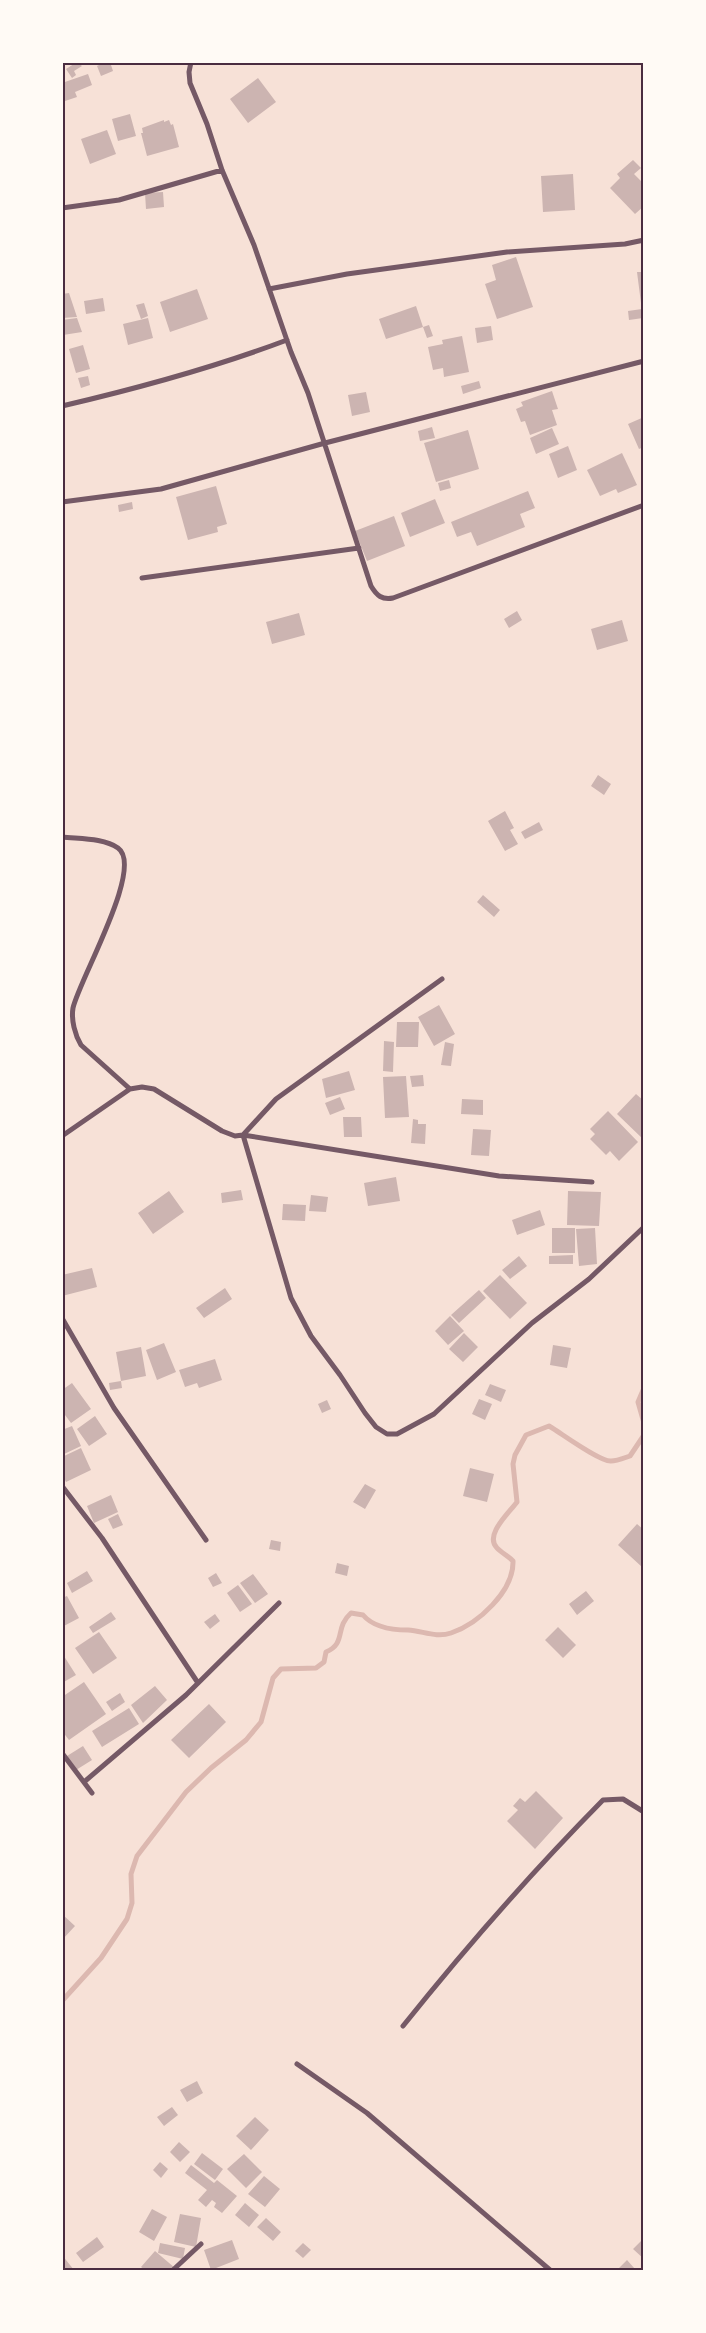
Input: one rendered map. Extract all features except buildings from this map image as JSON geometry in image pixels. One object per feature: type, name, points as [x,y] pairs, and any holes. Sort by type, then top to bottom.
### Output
[{"type":"street","points":[[192,62],[189,72],[190,83],[207,124],[222,170],[254,245],[326,443],[370,586],[381,598],[387,599],[644,504]]},
{"type":"street","points":[[62,208],[118,200],[222,170]]},
{"type":"street","points":[[269,289],[347,274],[507,252],[625,244],[644,240]]},
{"type":"street","points":[[62,406],[142,388],[225,363],[287,340]]},
{"type":"street","points":[[62,502],[161,489],[326,443],[644,362]]},
{"type":"street","points":[[142,578],[359,548]]},
{"type":"street","points":[[62,837],[102,841],[120,849],[125,858],[126,868],[117,900],[73,1008],[76,1037],[81,1045],[130,1089]]},
{"type":"street","points":[[243,1135],[276,1098],[442,979]]},
{"type":"street","points":[[62,1136],[130,1089],[142,1087],[154,1089],[222,1131],[235,1136],[243,1135],[498,1176],[592,1182]]},
{"type":"street","points":[[243,1135],[291,1298],[311,1336],[365,1413],[376,1427],[387,1434],[397,1434],[434,1414],[532,1324],[589,1279],[644,1228]]},
{"type":"street","points":[[62,1318],[114,1408],[206,1540]]},
{"type":"street","points":[[62,1486],[102,1538],[198,1683]]},
{"type":"street","points":[[84,1782],[198,1683],[279,1603]]},
{"type":"street","points":[[62,1753],[92,1793]]},
{"type":"street","points":[[403,2026],[480,1932],[542,1862],[603,1800],[623,1800],[644,1812]]},
{"type":"street","points":[[297,2064],[367,2113],[550,2270]]},
{"type":"street","points":[[173,2270],[201,2244]]},
{"type":"waterway","points":[[644,1388],[638,1402],[644,1423]]},
{"type":"waterway","points":[[62,2001],[101,1958],[127,1919],[132,1903],[131,1874],[137,1856],[186,1792],[211,1768],[246,1740],[261,1722],[273,1678],[281,1669],[316,1668],[324,1662],[326,1652],[339,1640],[343,1624],[351,1613],[363,1615],[373,1623],[384,1627],[435,1635],[451,1633],[472,1622],[483,1614],[501,1595],[508,1584],[512,1572],[513,1561],[497,1548],[494,1543],[494,1537],[499,1524],[517,1502],[513,1464],[515,1455],[526,1435],[549,1426],[598,1457],[611,1461],[630,1456],[644,1435]]}]
